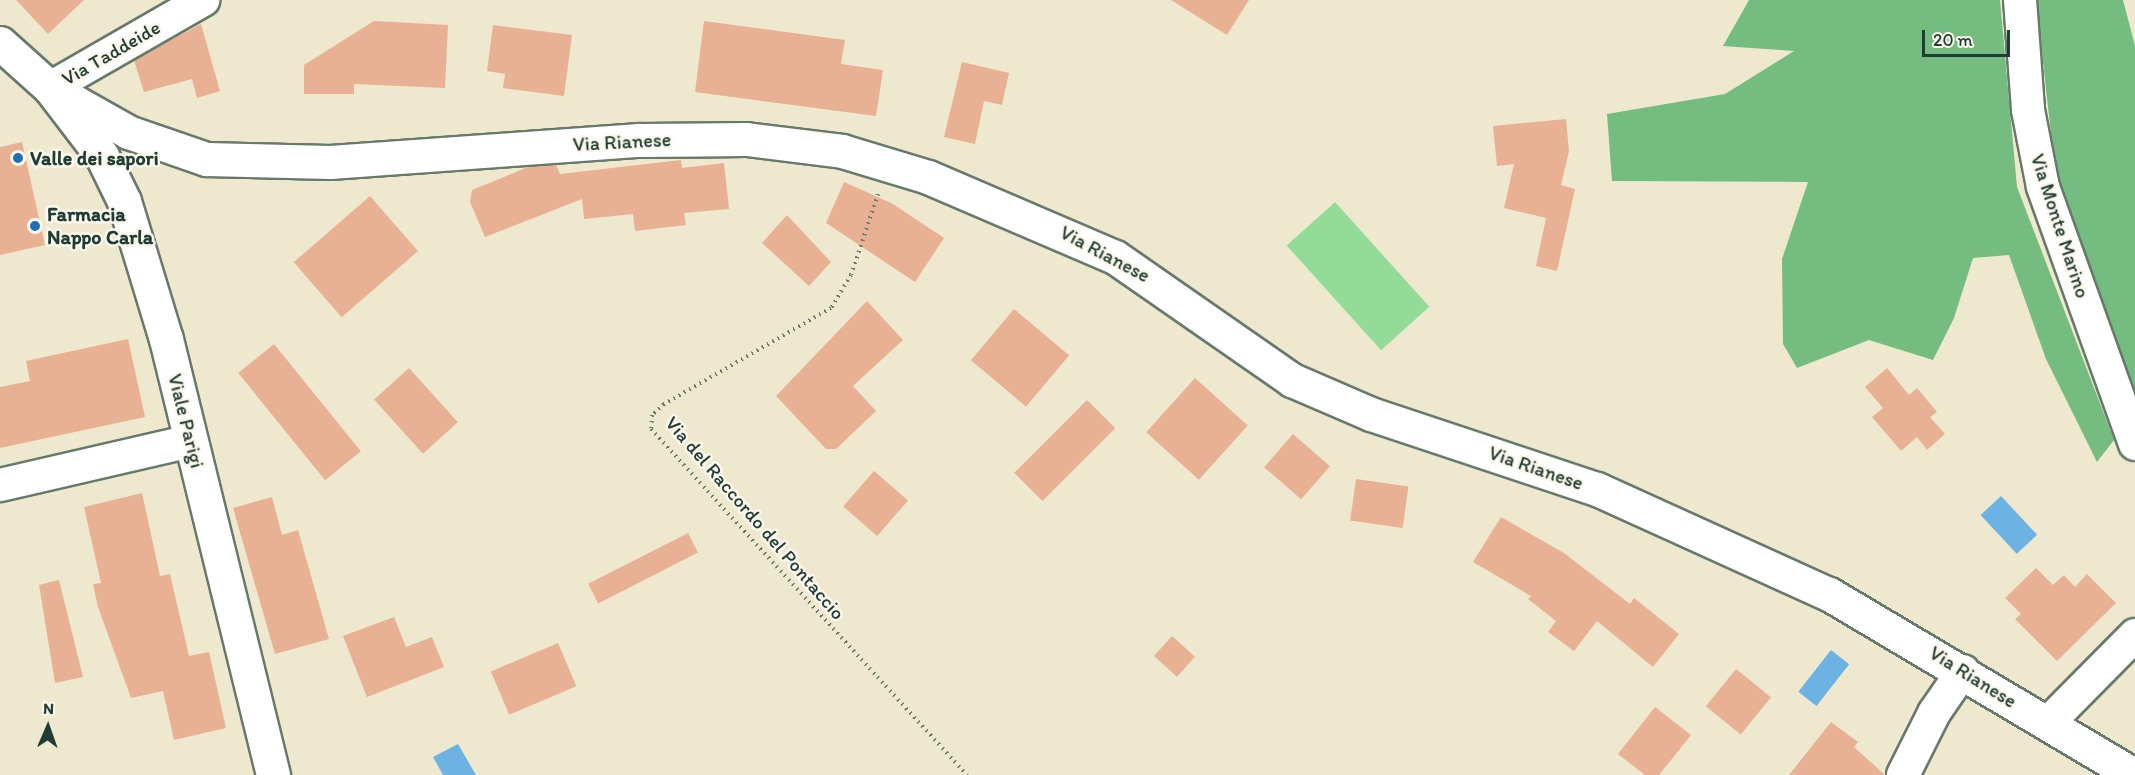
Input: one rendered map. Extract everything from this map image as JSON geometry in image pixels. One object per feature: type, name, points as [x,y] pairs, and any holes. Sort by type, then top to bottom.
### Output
[{"type":"main road","name":"Via Rianese","points":[[0,42],[50,88],[149,142],[219,161],[330,162],[699,138],[805,145],[889,163],[1080,238],[1156,281],[1244,350],[1292,380],[1371,414],[1549,471],[1636,505],[1829,594],[1963,671],[2134,775]]},
{"type":"main road","name":"Viale Parigi","points":[[50,88],[102,156],[119,188],[191,441],[273,775]]},
{"type":"street","name":"Via Taddeide","points":[[50,88],[162,10],[204,0]]},
{"type":"street","name":"Via Monte Marino","points":[[2020,0],[2028,110],[2043,187],[2135,444]]},
{"type":"street","points":[[0,485],[191,441]]},
{"type":"street","points":[[2048,723],[2135,635]]},
{"type":"street","points":[[1904,775],[1934,713],[1963,671]]},
{"type":"path","name":"Via del Raccordo del Pontaccio","points":[[889,163],[851,275],[831,308],[664,404],[652,416],[651,429],[967,775]]},
{"type":"green space","points":[[1749,0],[2000,0],[2017,187],[2114,440],[2097,462],[2046,359],[2009,255],[1973,258],[1954,318],[1933,360],[1869,340],[1797,368],[1783,344],[1782,259],[1808,182],[1612,181],[1607,114],[1725,94],[1794,51],[1723,46]]},
{"type":"green space","points":[[2036,0],[2123,0],[2135,46],[2135,397],[2056,178]]},
{"type":"green space","points":[[1335,202],[1429,307],[1381,350],[1287,245]]},
{"type":"water","points":[[2001,496],[2037,535],[2017,554],[1981,515]]},
{"type":"water","points":[[1831,650],[1849,664],[1816,706],[1798,692]]},
{"type":"water","points":[[458,744],[476,775],[443,775],[433,757]]},
{"type":"building","points":[[16,0],[84,0],[48,34]]},
{"type":"building","points":[[1171,0],[1249,0],[1227,35]]},
{"type":"building","points":[[374,21],[448,25],[445,88],[354,84],[354,94],[304,94],[304,65]]},
{"type":"building","points":[[704,21],[845,40],[841,64],[883,70],[876,116],[695,92]]},
{"type":"building","points":[[201,24],[220,91],[197,98],[192,79],[144,92],[134,60]]},
{"type":"building","points":[[493,25],[572,35],[564,96],[503,88],[505,74],[487,71]]},
{"type":"building","points":[[962,62],[1009,73],[1002,105],[984,101],[975,144],[944,137]]},
{"type":"building","points":[[1566,119],[1569,151],[1561,185],[1575,189],[1557,271],[1536,266],[1546,218],[1504,208],[1514,164],[1497,166],[1493,126]]},
{"type":"building","points":[[22,142],[45,245],[0,255],[0,147]]},
{"type":"building","points":[[681,160],[682,168],[724,163],[729,209],[684,213],[686,225],[635,231],[633,214],[584,219],[582,199],[485,237],[470,202],[472,190],[528,167],[556,165],[560,174]]},
{"type":"building","points":[[844,182],[893,204],[944,238],[915,282],[826,223]]},
{"type":"building","points":[[370,196],[418,251],[342,317],[294,262]]},
{"type":"building","points":[[787,215],[831,262],[809,286],[762,243]]},
{"type":"building","points":[[867,301],[903,340],[853,386],[876,411],[836,449],[826,449],[776,396]]},
{"type":"building","points":[[1014,309],[1069,355],[1026,407],[971,360]]},
{"type":"building","points":[[128,339],[145,417],[0,448],[0,387],[30,381],[26,361]]},
{"type":"building","points":[[274,344],[361,451],[325,480],[238,373]]},
{"type":"building","points":[[409,368],[458,422],[423,454],[374,399]]},
{"type":"building","points":[[1887,368],[1909,395],[1917,388],[1937,412],[1930,417],[1945,434],[1927,450],[1917,437],[1901,451],[1872,417],[1883,408],[1865,387]]},
{"type":"building","points":[[1195,378],[1248,426],[1199,480],[1146,432]]},
{"type":"building","points":[[1087,400],[1115,428],[1042,501],[1014,473]]},
{"type":"building","points":[[1293,434],[1330,466],[1301,499],[1264,467]]},
{"type":"building","points":[[874,471],[908,501],[877,536],[843,506]]},
{"type":"building","points":[[1356,479],[1408,486],[1403,528],[1350,521]]},
{"type":"building","points":[[142,493],[160,576],[170,574],[189,656],[209,652],[226,728],[174,740],[163,691],[131,698],[98,607],[93,584],[101,583],[84,507]]},
{"type":"building","points":[[272,497],[282,535],[298,530],[329,639],[275,654],[233,508]]},
{"type":"building","points":[[1501,517],[1564,553],[1630,604],[1634,598],[1679,634],[1653,667],[1597,621],[1574,651],[1548,632],[1556,621],[1528,599],[1531,596],[1473,562]]},
{"type":"building","points":[[688,533],[698,553],[598,603],[588,584]]},
{"type":"building","points":[[2036,568],[2053,585],[2064,575],[2075,587],[2087,574],[2116,603],[2057,661],[2015,619],[2021,614],[2005,598]]},
{"type":"building","points":[[59,580],[83,677],[55,683],[39,585]]},
{"type":"building","points":[[394,617],[406,647],[432,637],[444,667],[367,697],[343,636]]},
{"type":"building","points":[[1172,636],[1195,657],[1177,677],[1154,656]]},
{"type":"building","points":[[558,643],[576,686],[509,715],[491,672]]},
{"type":"building","points":[[1736,669],[1771,697],[1741,735],[1706,706]]},
{"type":"building","points":[[1655,707],[1691,735],[1659,775],[1645,775],[1618,754]]},
{"type":"building","points":[[1831,722],[1858,742],[1854,747],[1885,775],[1789,775]]},
{"type":"place","name":"Valle dei sapori","points":[[18,158]]},
{"type":"place","name":"Farmacia Nappo Carla","points":[[35,226]]}]
